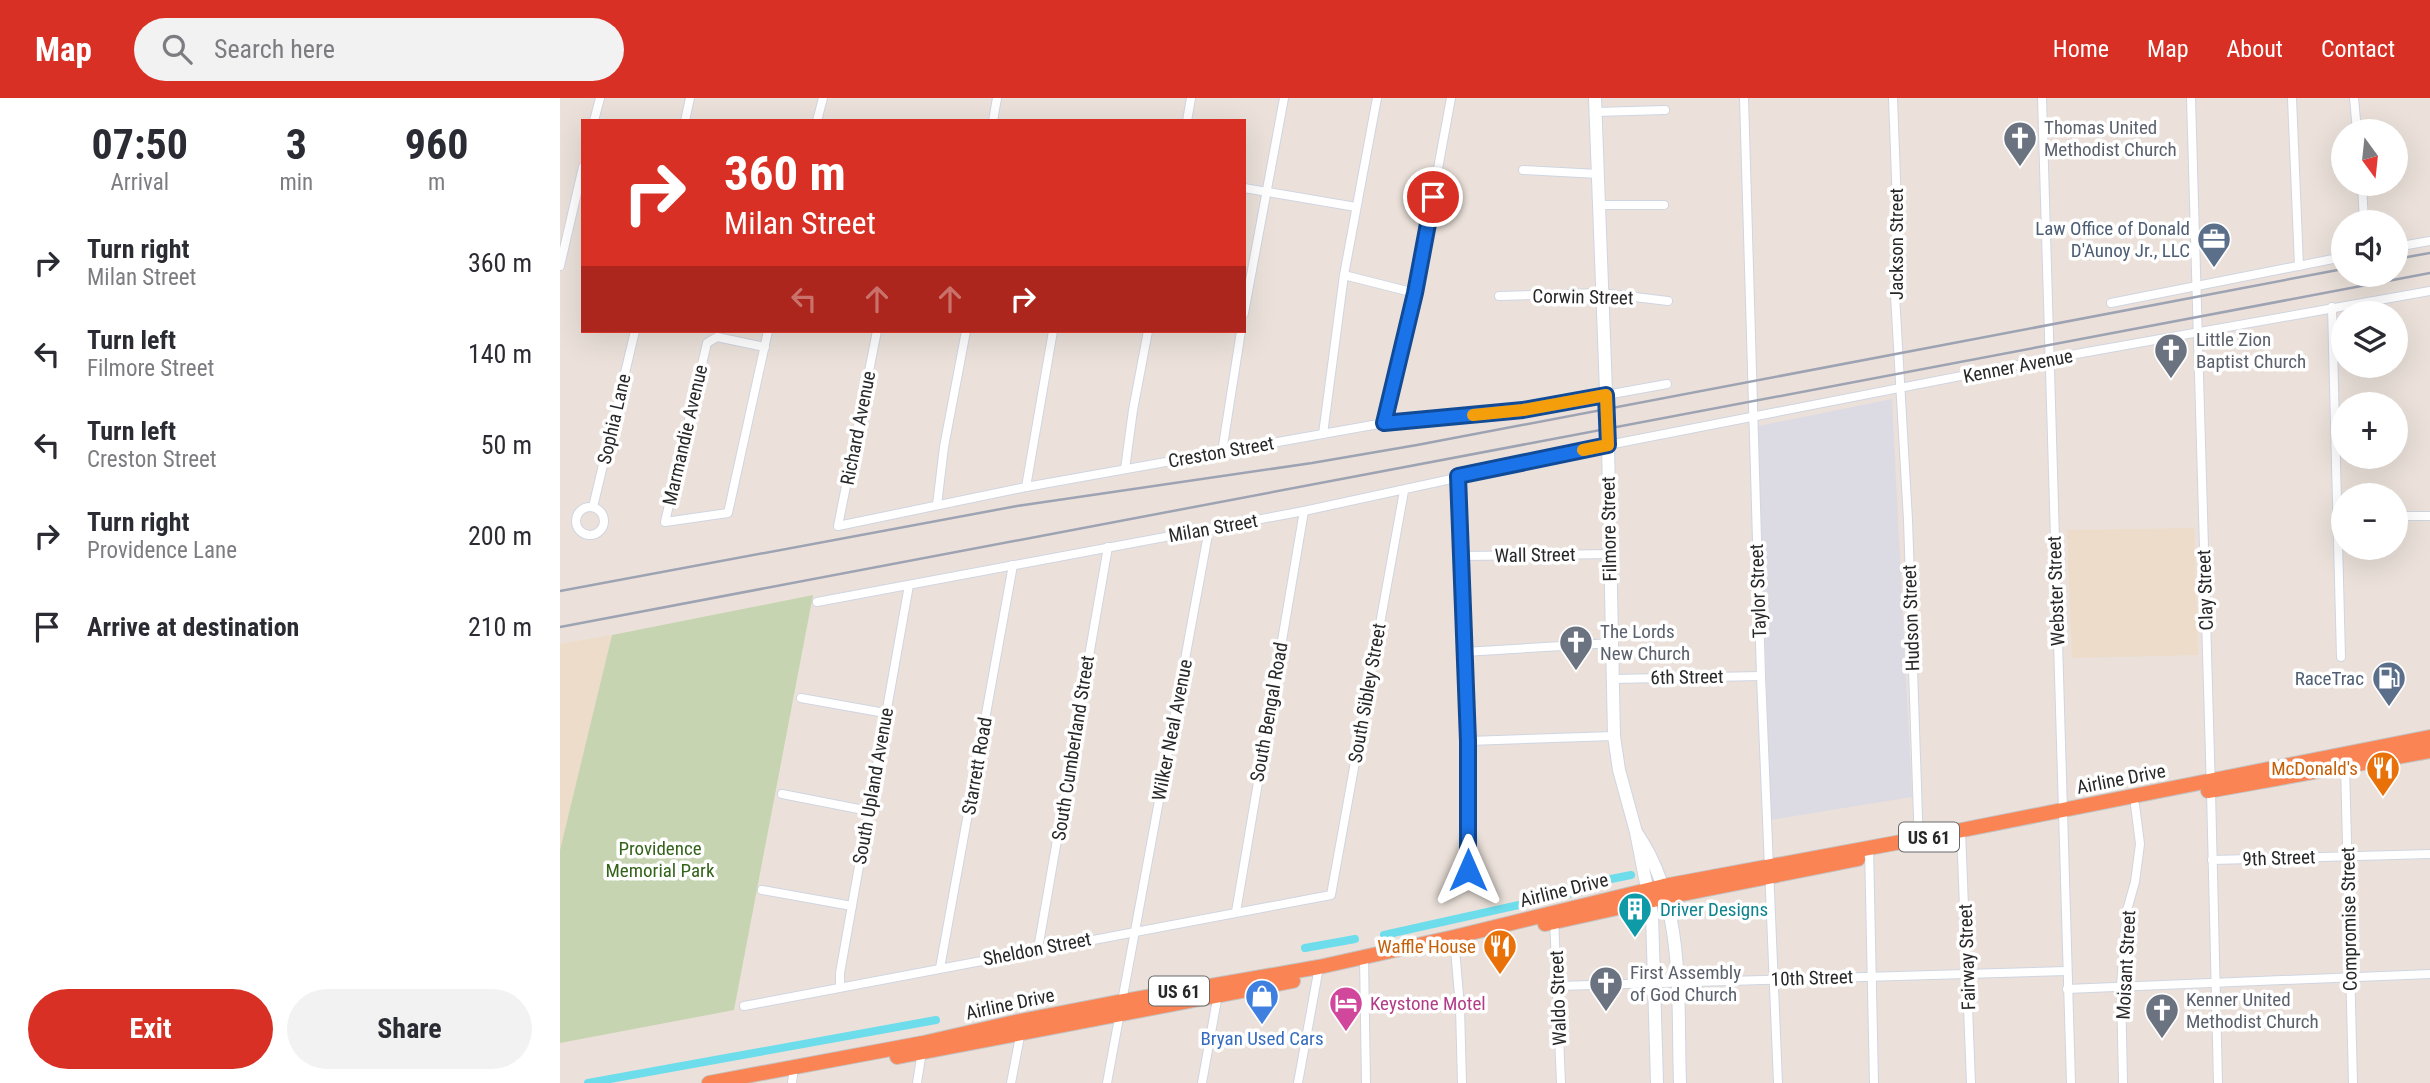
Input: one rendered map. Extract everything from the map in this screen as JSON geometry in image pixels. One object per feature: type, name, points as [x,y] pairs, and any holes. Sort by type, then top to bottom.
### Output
[{"type":"highway","name":"Airline Drive","points":[[758,1083],[1020,1027],[1318,972],[1665,891],[2344,760],[2430,737]]},
{"type":"highway","name":"Airline Drive","points":[[2344,760],[2395,757],[2430,751]]},
{"type":"highway","points":[[2395,757],[2409,760],[2430,757]]},
{"type":"highway","name":"Airline Drive","points":[[2063,815],[2135,805],[2211,786]]},
{"type":"highway","name":"Airline Drive","points":[[709,1083],[793,1075]]},
{"type":"street","points":[[595,119],[600,98]]},
{"type":"street","points":[[685,119],[690,98]]},
{"type":"street","points":[[817,119],[822,98]]},
{"type":"street","points":[[993,119],[998,98]]},
{"type":"street","points":[[1187,119],[1191,98]]},
{"type":"street","points":[[1246,302],[1284,98]]},
{"type":"street","points":[[1323,434],[1344,275],[1377,98]]},
{"type":"street","points":[[1384,423],[1415,293],[1451,98]]},
{"type":"street","name":"Filmore Street","points":[[1595,98],[1608,445],[1614,736],[1622,784],[1636,832],[1653,926],[1657,1083]]},
{"type":"street","name":"Taylor Street","points":[[1745,98],[1760,676],[1778,1083]]},
{"type":"street","name":"Jackson Street","points":[[1893,98],[1897,205],[1895,295],[1900,390]]},
{"type":"street","name":"Webster Street","points":[[2042,98],[2071,1083]]},
{"type":"street","name":"Clay Street","points":[[2190,98],[2218,1083]]},
{"type":"street","points":[[2292,98],[2299,266]]},
{"type":"street","points":[[2354,98],[2356,119]]},
{"type":"street","points":[[1596,112],[1665,110]]},
{"type":"street","points":[[1523,170],[1598,174]]},
{"type":"street","points":[[560,266],[581,176]]},
{"type":"street","points":[[1246,188],[1356,207]]},
{"type":"street","points":[[1598,205],[1664,205]]},
{"type":"street","points":[[2408,245],[2430,241]]},
{"type":"street","points":[[2111,303],[2331,259]]},
{"type":"street","points":[[1344,275],[1415,293]]},
{"type":"street","name":"Kenner Avenue","points":[[2369,301],[2430,291]]},
{"type":"street","name":"Corwin Street","points":[[1499,296],[1601,293],[1668,301]]},
{"type":"street","name":"Kenner Avenue","points":[[1608,445],[2331,307]]},
{"type":"street","name":"Sophia Lane","points":[[593,507],[635,333]]},
{"type":"street","name":"Marmandie Avenue","points":[[765,347],[717,337],[706,343],[665,522],[728,513],[765,347],[768,333]]},
{"type":"street","name":"Richard Avenue","points":[[838,526],[877,333]]},
{"type":"street","points":[[937,505],[944,447],[966,333]]},
{"type":"street","points":[[1026,487],[1053,333]]},
{"type":"street","points":[[1125,469],[1148,333]]},
{"type":"street","points":[[1222,452],[1241,333]]},
{"type":"street","points":[[2335,378],[2340,483]]},
{"type":"street","name":"Creston Street","points":[[838,526],[1026,487],[1384,423],[1523,410],[1667,384]]},
{"type":"street","name":"Hudson Street","points":[[1900,390],[1908,520],[1918,843]]},
{"type":"street","name":"Milan Street","points":[[817,602],[1304,511],[1608,445]]},
{"type":"street","points":[[1458,476],[1468,741],[1468,870]]},
{"type":"street","name":"South Sibley Street","points":[[1331,895],[1404,491]]},
{"type":"street","name":"South Bengal Road","points":[[1236,912],[1304,511]]},
{"type":"street","points":[[2408,516],[2430,516]]},
{"type":"street","name":"Wilker Neal Avenue","points":[[1107,1083],[1209,529]]},
{"type":"street","name":"South Cumberland Street","points":[[1038,949],[1108,547]]},
{"type":"street","name":"Wall Street","points":[[1461,556],[1610,554]]},
{"type":"street","points":[[2341,560],[2341,657]]},
{"type":"street","name":"Starrett Road","points":[[940,968],[1013,565]]},
{"type":"street","name":"South Upland Avenue","points":[[840,988],[840,973],[909,585]]},
{"type":"street","points":[[1464,652],[1612,643]]},
{"type":"street","name":"6th Street","points":[[1613,679],[1760,676]]},
{"type":"street","points":[[801,698],[885,713]]},
{"type":"street","points":[[1468,741],[1614,736]]},
{"type":"street","name":"Compromise Street","points":[[2344,760],[2353,1083]]},
{"type":"street","points":[[782,794],[869,811]]},
{"type":"street","name":"Moisant Street","points":[[2123,1083],[2121,985],[2127,910],[2135,882],[2140,844],[2135,805]]},
{"type":"street","name":"Filmore Street","points":[[1636,832],[1653,859],[1665,891],[1675,946],[1680,1083]]},
{"type":"street","name":"Fairway Street","points":[[1961,835],[1971,1083]]},
{"type":"street","points":[[1870,852],[1874,1083]]},
{"type":"street","name":"9th Street","points":[[2213,860],[2430,854]]},
{"type":"street","points":[[762,890],[852,906]]},
{"type":"street","name":"Sheldon Street","points":[[744,1006],[1331,895]]},
{"type":"street","name":"Waldo Street","points":[[1554,917],[1560,1083]]},
{"type":"street","points":[[1455,941],[1462,1083]]},
{"type":"street","points":[[1364,962],[1366,1083]]},
{"type":"street","name":"10th Street","points":[[1558,986],[2066,971]]},
{"type":"street","points":[[1298,1083],[1318,972]]},
{"type":"street","points":[[2067,989],[2430,974]]},
{"type":"street","points":[[1202,1083],[1218,989]]},
{"type":"street","points":[[1011,1083],[1020,1027]]},
{"type":"street","points":[[917,1083],[923,1048]]},
{"type":"shaded area","points":[[1892,399],[1912,797],[1771,820],[1758,426]]},
{"type":"shaded area","points":[[2194,528],[2198,655],[2072,658],[2067,530]]},
{"type":"shaded area","points":[[612,635],[560,850],[560,644]]},
{"type":"green space","name":"Providence Memorial Park","points":[[813,595],[734,1010],[560,1043],[560,850],[612,635]]},
{"type":"waterway","points":[[1384,935],[1581,891],[1606,880],[1631,875]]},
{"type":"waterway","points":[[1305,948],[1355,939]]},
{"type":"waterway","points":[[588,1083],[936,1020]]},
{"type":"railway","points":[[2408,257],[2430,253]]},
{"type":"railway","points":[[560,591],[1017,506],[1417,445],[2331,271]]},
{"type":"railway","points":[[560,627],[2430,273]]},
{"type":"slow traffic","points":[[1473,415],[1523,410],[1606,395],[1608,445],[1583,450]]},
{"type":"place","name":"Thomas United Methodist Church","points":[[2020,168]]},
{"type":"place","name":"Law Office of Donald D'Aunoy Jr., LLC","points":[[2214,269]]},
{"type":"place","name":"Little Zion Baptist Church","points":[[2171,380]]},
{"type":"place","name":"The Lords New Church","points":[[1576,672]]},
{"type":"place","name":"RaceTrac","points":[[2389,708]]},
{"type":"place","name":"McDonald's","points":[[2383,798]]},
{"type":"place","name":"Driver Designs","points":[[1635,939]]},
{"type":"place","name":"Waffle House","points":[[1500,976]]},
{"type":"place","name":"First Assembly of God Church","points":[[1606,1013]]},
{"type":"place","name":"Bryan Used Cars","points":[[1262,1026]]},
{"type":"place","name":"Keystone Motel","points":[[1346,1033]]},
{"type":"place","name":"Kenner United Methodist Church","points":[[2162,1040]]},
{"type":"route","points":[[1433,197],[1415,293],[1384,423],[1523,410],[1606,395],[1608,445],[1458,476],[1468,741],[1468,870]]}]
